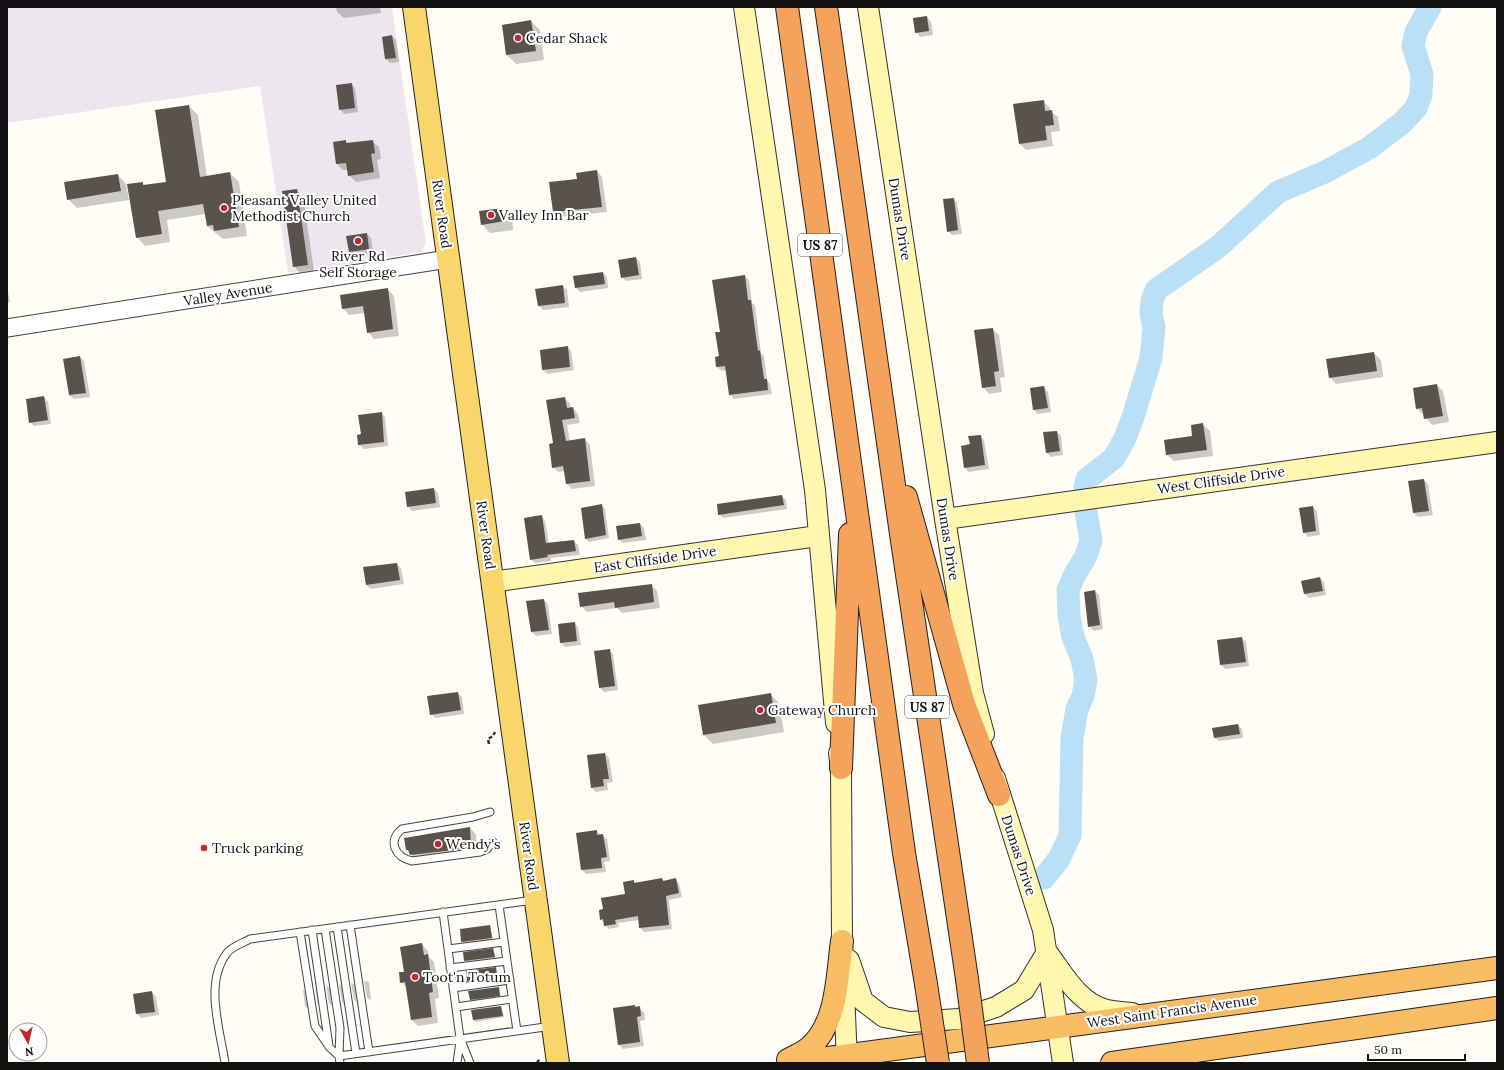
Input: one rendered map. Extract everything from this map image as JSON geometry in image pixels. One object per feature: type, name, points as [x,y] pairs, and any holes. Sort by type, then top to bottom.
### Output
[{"type":"highway","name":"US 87","points":[[787,7],[904,853],[938,1063]]},
{"type":"highway","name":"US 87","points":[[826,7],[887,436],[967,978],[978,1063]]},
{"type":"highway","points":[[831,7],[834,64]]},
{"type":"highway","points":[[887,436],[916,529],[964,704],[999,795]]},
{"type":"highway","points":[[841,768],[853,483]]},
{"type":"highway","points":[[781,1063],[809,1048],[827,1023],[834,999],[842,941]]},
{"type":"highway","name":"West Saint Francis Avenue","points":[[791,1063],[847,1059],[1058,1026],[1497,968]]},
{"type":"highway","points":[[1112,1063],[1497,1008]]},
{"type":"main road","name":"River Road","points":[[414,7],[558,1063]]},
{"type":"main road","points":[[744,7],[812,475],[841,768],[842,941],[847,1059]]},
{"type":"main road","name":"Dumas Drive","points":[[868,7],[945,519],[973,693],[999,795],[1044,930],[1063,1063]]},
{"type":"main road","name":"West Cliffside Drive","points":[[945,519],[1497,442]]},
{"type":"main road","name":"East Cliffside Drive","points":[[492,582],[818,536]]},
{"type":"main road","points":[[842,941],[863,1001],[884,1017],[910,1022],[959,1019],[996,1007],[1024,990],[1047,952],[1072,985],[1087,1001],[1106,1010],[1146,1015]]},
{"type":"street","name":"Valley Avenue","points":[[7,328],[448,260]]},
{"type":"lane","points":[[490,812],[473,817],[402,829],[396,834],[394,841],[399,855],[404,859],[412,861],[480,852],[493,842]]},
{"type":"lane","points":[[225,1063],[214,990],[217,971],[228,952],[250,939],[535,900]]},
{"type":"lane","points":[[499,905],[517,1031]]},
{"type":"lane","points":[[442,912],[460,1038],[458,1063]]},
{"type":"lane","points":[[350,925],[369,1052]]},
{"type":"lane","points":[[337,927],[356,1053]]},
{"type":"lane","points":[[325,928],[340,1028],[340,1059]]},
{"type":"lane","points":[[312,930],[330,1048]]},
{"type":"lane","points":[[300,932],[315,1026],[330,1048],[340,1059]]},
{"type":"lane","points":[[448,949],[504,942]]},
{"type":"lane","points":[[450,968],[507,961]]},
{"type":"lane","points":[[453,988],[510,980]]},
{"type":"lane","points":[[456,1007],[512,999]]},
{"type":"lane","points":[[340,1059],[356,1053],[553,1026]]},
{"type":"lane","points":[[460,1038],[470,1063]]},
{"type":"shaded area","points":[[7,7],[392,7],[426,244],[421,252],[288,273],[260,86],[7,123]]},
{"type":"building","points":[[927,16],[929,31],[915,33],[913,18]]},
{"type":"building","points":[[531,20],[536,51],[506,55],[502,25]]},
{"type":"building","points":[[392,35],[396,58],[385,59],[382,37]]},
{"type":"building","points":[[352,83],[355,108],[339,110],[336,85]]},
{"type":"building","points":[[1044,100],[1045,111],[1052,110],[1054,125],[1045,126],[1047,140],[1019,144],[1013,104]]},
{"type":"building","points":[[189,105],[200,177],[230,172],[239,227],[214,231],[213,225],[207,226],[203,204],[158,211],[162,234],[136,238],[127,184],[143,182],[143,185],[166,182],[155,110]]},
{"type":"building","points":[[346,140],[346,143],[373,140],[375,153],[371,154],[374,172],[348,176],[346,163],[336,164],[333,142]]},
{"type":"building","points":[[597,170],[602,207],[553,212],[549,182],[577,179],[576,173]]},
{"type":"building","points":[[118,174],[121,191],[67,200],[64,182]]},
{"type":"building","points":[[297,189],[308,265],[293,267],[282,191]]},
{"type":"building","points":[[954,198],[958,230],[947,232],[943,199]]},
{"type":"building","points":[[503,208],[505,221],[481,225],[479,211]]},
{"type":"building","points":[[367,233],[369,249],[349,252],[346,236]]},
{"type":"building","points":[[636,257],[639,275],[621,278],[618,260]]},
{"type":"building","points":[[603,272],[605,284],[575,288],[573,276]]},
{"type":"building","points":[[745,275],[748,300],[751,300],[758,351],[760,350],[764,379],[767,379],[768,390],[729,395],[725,366],[716,367],[715,357],[719,356],[715,332],[720,332],[712,280]]},
{"type":"building","points":[[563,285],[565,303],[538,306],[535,289]]},
{"type":"building","points":[[388,288],[393,329],[367,333],[363,306],[342,309],[340,295]]},
{"type":"building","points":[[993,328],[999,371],[994,372],[996,386],[982,388],[974,330]]},
{"type":"building","points":[[568,346],[570,367],[542,370],[540,350]]},
{"type":"building","points":[[1374,352],[1377,371],[1329,378],[1326,359]]},
{"type":"building","points":[[80,356],[86,393],[69,395],[63,359]]},
{"type":"building","points":[[1437,384],[1443,416],[1424,419],[1422,408],[1416,409],[1413,388]]},
{"type":"building","points":[[1044,386],[1048,408],[1033,410],[1030,388]]},
{"type":"building","points":[[44,396],[48,420],[29,423],[26,399]]},
{"type":"building","points":[[565,397],[567,408],[573,407],[575,418],[562,420],[566,441],[585,438],[590,481],[566,484],[563,466],[552,468],[549,444],[553,443],[546,400]]},
{"type":"building","points":[[382,412],[384,442],[358,445],[357,435],[361,434],[358,415]]},
{"type":"building","points":[[1203,423],[1207,450],[1166,455],[1164,440],[1192,436],[1191,425]]},
{"type":"building","points":[[1057,431],[1060,451],[1046,453],[1043,432]]},
{"type":"building","points":[[981,435],[985,465],[964,468],[961,446],[970,444],[968,436]]},
{"type":"building","points":[[1424,479],[1429,511],[1413,513],[1408,481]]},
{"type":"building","points":[[434,488],[436,503],[407,507],[405,492]]},
{"type":"building","points":[[782,495],[784,505],[718,515],[717,504]]},
{"type":"building","points":[[602,504],[606,535],[585,539],[581,508]]},
{"type":"building","points":[[1313,506],[1316,531],[1303,533],[1299,508]]},
{"type":"building","points":[[542,515],[546,543],[574,540],[576,551],[547,555],[548,557],[530,560],[524,518]]},
{"type":"building","points":[[640,523],[642,536],[618,540],[616,526]]},
{"type":"building","points":[[397,563],[400,580],[366,585],[363,567]]},
{"type":"building","points":[[1320,577],[1323,591],[1304,594],[1301,581]]},
{"type":"building","points":[[652,584],[654,602],[615,608],[614,602],[580,607],[578,593]]},
{"type":"building","points":[[1095,590],[1100,625],[1088,627],[1084,592]]},
{"type":"building","points":[[544,599],[549,630],[531,632],[526,601]]},
{"type":"building","points":[[575,622],[577,641],[560,643],[558,624]]},
{"type":"building","points":[[1242,637],[1246,662],[1220,665],[1217,640]]},
{"type":"building","points":[[610,649],[615,686],[599,688],[594,651]]},
{"type":"building","points":[[458,692],[461,710],[430,715],[427,696]]},
{"type":"building","points":[[771,693],[776,723],[703,735],[698,705]]},
{"type":"building","points":[[1238,724],[1240,734],[1214,738],[1212,728]]},
{"type":"building","points":[[605,753],[609,779],[603,779],[604,786],[591,788],[587,755]]},
{"type":"building","name":"Wendy's","points":[[470,827],[471,848],[410,855],[408,850],[406,850],[404,838]]},
{"type":"building","points":[[597,830],[597,835],[603,834],[607,857],[601,858],[602,868],[581,870],[576,833]]},
{"type":"building","points":[[662,878],[663,881],[676,878],[679,893],[666,896],[669,925],[639,928],[638,916],[615,920],[616,924],[604,926],[603,919],[600,920],[599,910],[603,909],[601,898],[625,894],[623,882],[634,880],[634,883]]},
{"type":"building","points":[[490,925],[492,938],[461,942],[460,929]]},
{"type":"building","name":"Toot'n Totum","points":[[422,943],[424,955],[428,954],[433,992],[429,993],[432,1017],[411,1020],[405,982],[400,983],[399,972],[404,972],[400,947]]},
{"type":"building","points":[[493,948],[495,957],[464,961],[463,952]]},
{"type":"building","points":[[496,967],[497,977],[467,981],[466,971]]},
{"type":"building","points":[[499,987],[500,996],[470,1000],[468,991]]},
{"type":"building","points":[[152,991],[155,1012],[136,1014],[133,994]]},
{"type":"building","points":[[635,1005],[635,1007],[640,1006],[641,1016],[637,1017],[640,1042],[618,1045],[613,1008]]},
{"type":"building","points":[[501,1006],[503,1016],[473,1020],[471,1010]]},
{"type":"waterway","points":[[1085,488],[1087,479],[1114,458],[1125,438],[1133,417],[1151,358],[1154,327],[1151,313],[1152,301],[1156,290],[1218,247],[1278,192],[1325,172],[1369,148],[1402,123],[1416,108],[1421,95],[1422,74],[1413,46],[1416,32],[1430,7]]},
{"type":"waterway","points":[[1044,878],[1059,859],[1070,835],[1072,738],[1077,709],[1083,696],[1086,680],[1082,659],[1073,637],[1069,616],[1068,590],[1075,574],[1085,558],[1091,541],[1085,506]]},
{"type":"place","name":"Cedar Shack","points":[[518,38]]},
{"type":"place","name":"Pleasant Valley United Methodist Church","points":[[224,208]]},
{"type":"place","name":"Valley Inn Bar","points":[[491,215]]},
{"type":"place","name":"River Rd Self Storage","points":[[358,241]]},
{"type":"place","name":"Gateway Church","points":[[760,710]]},
{"type":"place","name":"Wendy's","points":[[438,844]]},
{"type":"place","name":"Truck parking","points":[[204,848]]},
{"type":"place","name":"Toot'n Totum","points":[[415,977]]}]
